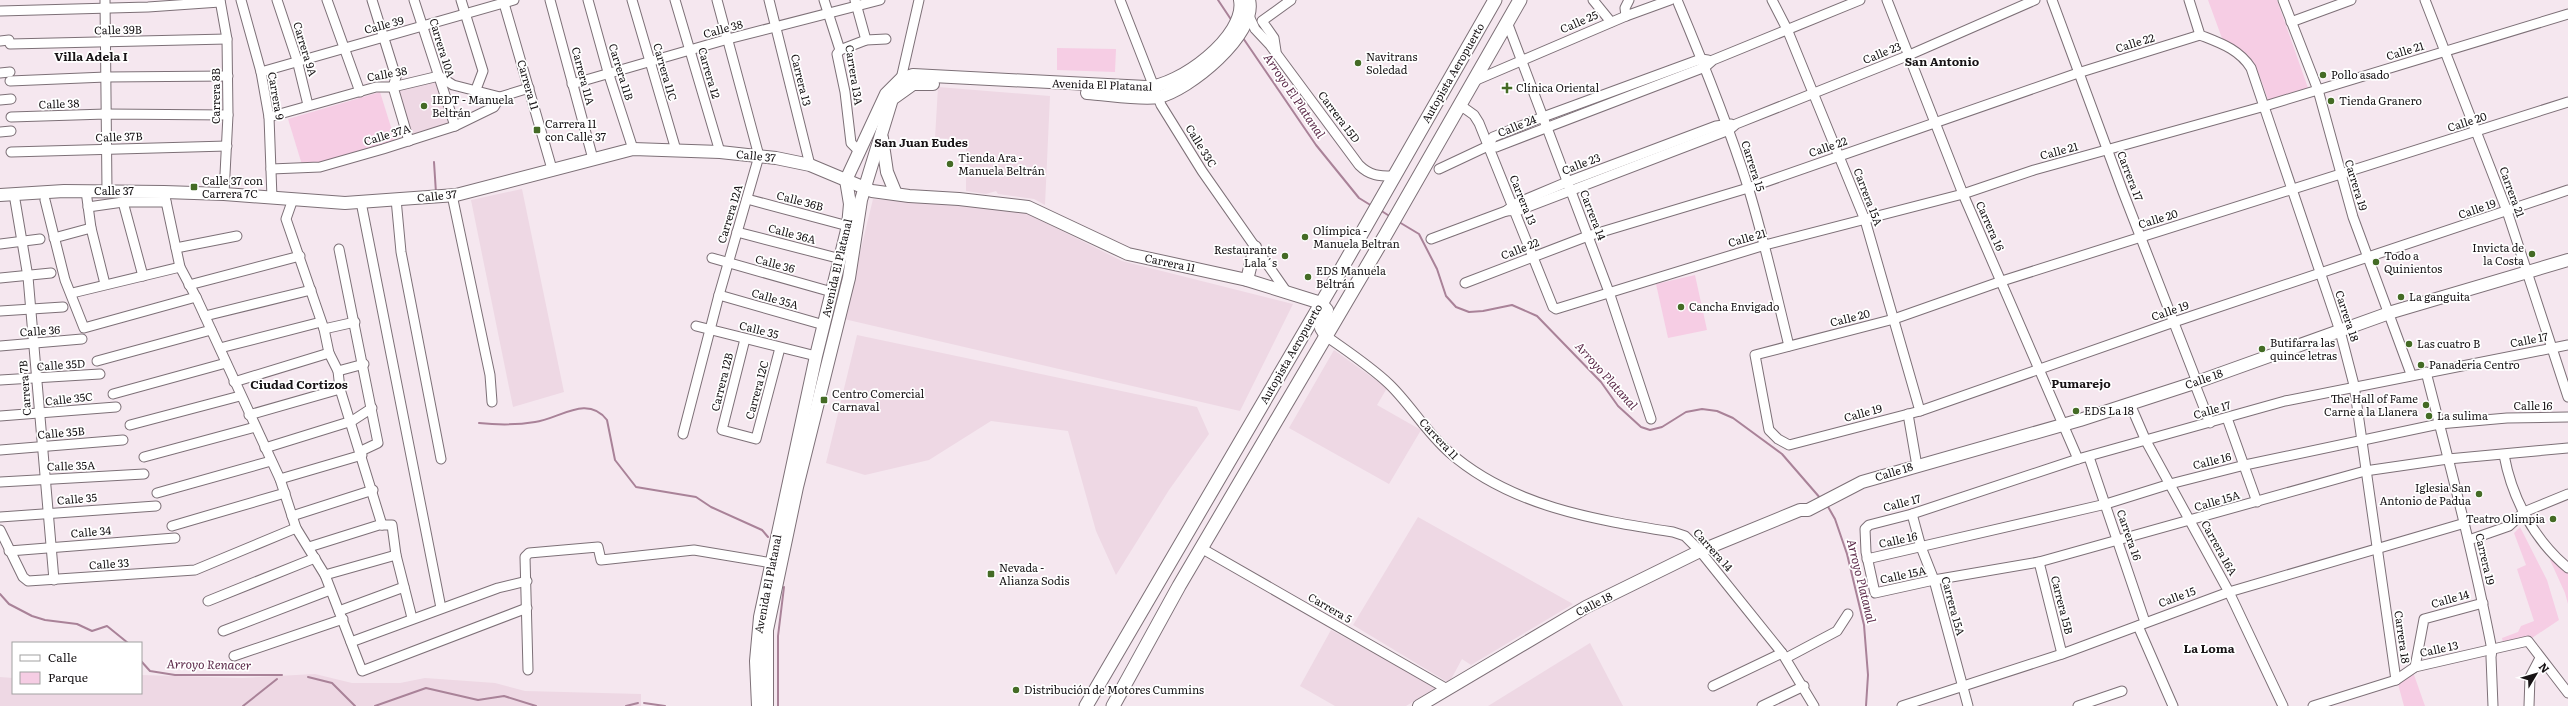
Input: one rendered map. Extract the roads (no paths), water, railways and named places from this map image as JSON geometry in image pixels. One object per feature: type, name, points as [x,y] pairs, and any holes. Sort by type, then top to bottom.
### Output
[{"type":"highway","name":"Autopista Aeropuerto","points":[[1086,706],[1321,303],[1383,192],[1495,0]]},
{"type":"highway","name":"Autopista Aeropuerto","points":[[1113,706],[1201,548],[1386,234],[1402,203],[1520,0]]},
{"type":"main road","name":"Avenida El Platanal","points":[[758,706],[756,676],[758,631],[772,563],[795,483],[849,278],[860,200],[892,99],[913,84],[1155,92],[1182,86],[1230,42],[1249,0]]},
{"type":"main road","name":"Avenida El Platanal","points":[[901,79],[913,74],[1155,92]]},
{"type":"main road","points":[[846,180],[886,94],[901,79]]},
{"type":"main road","points":[[882,131],[887,172],[896,194]]},
{"type":"main road","name":"Calle 37","points":[[0,195],[108,190],[165,197],[224,194],[345,203],[361,202],[452,195],[633,149],[720,152],[758,156],[810,165],[864,188]]},
{"type":"main road","points":[[826,172],[841,192],[850,214]]},
{"type":"main road","name":"Avenida El Platanal","points":[[767,706],[767,630],[794,509],[795,483],[816,356],[841,260],[848,226],[850,214],[846,180]]},
{"type":"main road","name":"Carrera 11","points":[[864,188],[896,194],[1028,207],[1128,254],[1247,280],[1321,303]]},
{"type":"main road","points":[[1247,280],[1255,247]]},
{"type":"main road","name":"Calle 18","points":[[1419,706],[1586,607],[1700,551],[1800,510],[1862,482],[2064,425],[2196,382],[2389,313],[2568,260]]},
{"type":"main road","points":[[1321,303],[1327,310],[1321,328],[1326,336]]},
{"type":"street","name":"Carrera 9","points":[[241,0],[261,72],[269,117],[272,198]]},
{"type":"street","name":"Carrera 9A","points":[[277,0],[297,60],[308,105]]},
{"type":"street","points":[[327,0],[360,92]]},
{"type":"street","points":[[372,0],[396,77],[392,87],[409,141]]},
{"type":"street","name":"Carrera 10A","points":[[414,0],[455,126]]},
{"type":"street","points":[[461,0],[482,71],[475,92]]},
{"type":"street","name":"Calle 39","points":[[261,72],[297,60],[385,38],[514,0]]},
{"type":"street","name":"Carrera 11A","points":[[550,0],[593,159]]},
{"type":"street","name":"Carrera 11B","points":[[588,0],[608,72],[633,149]]},
{"type":"street","name":"Carrera 11C","points":[[632,0],[676,150]]},
{"type":"street","name":"Carrera 12","points":[[675,0],[720,152]]},
{"type":"street","name":"Carrera 12A","points":[[683,434],[718,295],[747,199],[758,156],[718,0]]},
{"type":"street","name":"Carrera 13","points":[[769,0],[810,165]]},
{"type":"street","name":"Carrera 13A","points":[[824,0],[827,14],[840,50],[837,54],[845,92],[851,144],[860,152]]},
{"type":"street","name":"Calle 38","points":[[572,84],[608,72],[728,39],[827,14],[856,3],[880,0]]},
{"type":"street","points":[[901,79],[919,0]]},
{"type":"street","name":"Calle 33C","points":[[1120,0],[1155,92],[1202,171],[1286,291]]},
{"type":"street","name":"Carrera 15D","points":[[1276,53],[1274,38],[1262,21],[1289,0]]},
{"type":"street","points":[[1593,0],[1611,22]]},
{"type":"street","points":[[1626,16],[1625,8],[1629,0]]},
{"type":"street","name":"Calle 25","points":[[1473,81],[1498,69],[1611,22],[1670,0]]},
{"type":"street","name":"Carrera 15","points":[[1677,0],[1730,126],[1765,245],[1789,346]]},
{"type":"street","name":"Carrera 15A","points":[[1772,0],[1787,29],[1865,220],[1920,410]]},
{"type":"street","name":"Calle 24","points":[[1703,63],[1496,147],[1488,146],[1493,137],[1543,117],[1703,63],[1713,60],[1860,0]]},
{"type":"street","name":"Carrera 16","points":[[1886,0],[1934,125],[2078,459]]},
{"type":"street","name":"Calle 23","points":[[1432,239],[1730,126],[1907,56],[2035,0]]},
{"type":"street","name":"Carrera 17","points":[[2052,0],[2078,73],[2174,322],[2210,423]]},
{"type":"street","points":[[2189,0],[2200,35]]},
{"type":"street","name":"Carrera 19","points":[[2283,0],[2318,90],[2340,176],[2368,258],[2411,374]]},
{"type":"street","points":[[2292,22],[2333,3],[2351,0]]},
{"type":"street","name":"Carrera 21","points":[[2425,0],[2507,211],[2553,347],[2568,397]]},
{"type":"street","points":[[0,11],[105,4],[220,1]]},
{"type":"street","name":"Carrera 8B","points":[[220,1],[227,40],[228,76],[227,146],[224,194]]},
{"type":"street","name":"Carrera 11","points":[[504,2],[552,169]]},
{"type":"street","points":[[856,3],[866,40]]},
{"type":"street","points":[[105,4],[104,42],[108,190]]},
{"type":"street","name":"Carrera 15D","points":[[1245,11],[1255,29],[1276,53],[1359,165],[1366,172],[1377,176],[1393,176]]},
{"type":"street","name":"Calle 21","points":[[1556,309],[1765,245],[1963,194],[2034,170],[2265,106],[2568,14]]},
{"type":"street","name":"Carrera 14","points":[[1507,22],[1609,292],[1651,419]]},
{"type":"street","name":"Calle 22","points":[[1465,283],[1588,236],[1748,188],[1934,125],[2078,73],[2200,35]]},
{"type":"street","name":"Carrera 18","points":[[2200,35],[2231,48],[2244,57],[2251,68],[2340,331],[2354,385],[2365,471],[2396,680]]},
{"type":"street","points":[[840,50],[866,40],[886,39]]},
{"type":"street","name":"Calle 39B","points":[[6,42],[227,40]]},
{"type":"street","points":[[1487,58],[1491,65],[1498,69]]},
{"type":"street","points":[[0,73],[10,76],[228,76]]},
{"type":"street","points":[[439,76],[453,85],[475,92],[500,97],[529,88]]},
{"type":"street","name":"Calle 38","points":[[269,117],[308,105],[360,92],[376,86],[392,87],[439,76]]},
{"type":"street","name":"Calle 37A","points":[[271,169],[304,169],[320,167],[409,141],[455,126],[494,107],[500,97]]},
{"type":"street","points":[[0,100],[11,99]]},
{"type":"street","name":"Calle 20","points":[[1778,439],[1768,430],[1754,357],[1789,346],[1894,319],[2002,281],[2340,176],[2568,102]]},
{"type":"street","name":"Carrera 13","points":[[1460,105],[1474,115],[1488,146],[1510,210],[1533,257],[1553,307],[1556,309]]},
{"type":"street","name":"Calle 38","points":[[11,117],[106,114],[228,115]]},
{"type":"street","points":[[0,132],[11,131]]},
{"type":"street","name":"Calle 37B","points":[[11,152],[227,146]]},
{"type":"street","points":[[1439,169],[1488,146]]},
{"type":"street","name":"Calle 19","points":[[1778,439],[1789,445],[1908,414],[2174,322],[2568,190]]},
{"type":"street","points":[[86,191],[91,228],[105,284]]},
{"type":"street","name":"Carrera 7B","points":[[14,194],[24,242],[28,277],[54,580]]},
{"type":"street","points":[[452,195],[490,375],[492,402]]},
{"type":"street","points":[[88,207],[165,197],[180,267],[205,316],[240,396],[280,479],[296,528],[325,575],[362,671],[527,608]]},
{"type":"street","points":[[293,199],[286,219],[290,237],[300,256],[322,326],[329,354],[338,371],[340,389],[352,421],[382,525]]},
{"type":"street","points":[[396,199],[401,252],[441,459]]},
{"type":"street","name":"Calle 36B","points":[[747,199],[848,226]]},
{"type":"street","points":[[45,200],[65,280],[72,293],[76,310],[84,328],[196,297]]},
{"type":"street","points":[[124,202],[143,276]]},
{"type":"street","points":[[361,202],[440,608]]},
{"type":"street","points":[[54,238],[91,228]]},
{"type":"street","name":"Calle 36A","points":[[737,232],[841,260]]},
{"type":"street","points":[[176,248],[237,236]]},
{"type":"street","points":[[0,244],[40,239]]},
{"type":"street","points":[[280,479],[361,453],[378,443],[364,364],[339,249]]},
{"type":"street","points":[[189,285],[300,256]]},
{"type":"street","name":"Calle 36","points":[[712,258],[832,292]]},
{"type":"street","points":[[72,293],[180,267]]},
{"type":"street","points":[[0,278],[28,277],[51,273]]},
{"type":"street","points":[[205,316],[311,290]]},
{"type":"street","name":"Calle 35A","points":[[718,295],[824,325]]},
{"type":"street","points":[[0,311],[63,307]]},
{"type":"street","points":[[220,348],[322,326],[355,322]]},
{"type":"street","name":"Calle 35","points":[[696,326],[816,356]]},
{"type":"street","points":[[97,361],[211,330]]},
{"type":"street","name":"Carrera 11","points":[[1326,336],[1388,383],[1447,451],[1469,469]]},
{"type":"street","name":"Calle 36","points":[[0,346],[82,339]]},
{"type":"street","name":"Carrera 12B","points":[[745,339],[722,430],[756,439]]},
{"type":"street","name":"Calle 17","points":[[1867,559],[1865,529],[1869,525],[1912,514],[2078,459],[2285,401],[2354,385],[2568,345]]},
{"type":"street","name":"Carrera 12C","points":[[756,439],[780,348]]},
{"type":"street","points":[[234,382],[329,354]]},
{"type":"street","points":[[113,394],[226,363]]},
{"type":"street","points":[[338,371],[364,364]]},
{"type":"street","name":"Carrera 19","points":[[2426,372],[2465,522],[2483,603],[2492,650],[2493,706]]},
{"type":"street","name":"Calle 35D","points":[[0,380],[100,374]]},
{"type":"street","points":[[249,415],[340,389]]},
{"type":"street","points":[[130,425],[240,396]]},
{"type":"street","name":"Carrera 16A","points":[[2130,404],[2146,440],[2229,592],[2283,706]]},
{"type":"street","name":"Calle 35C","points":[[0,416],[116,407]]},
{"type":"street","points":[[265,448],[352,421],[372,408]]},
{"type":"street","points":[[1908,414],[1917,466]]},
{"type":"street","name":"Calle 16","points":[[1867,559],[2106,504],[2170,484],[2245,465],[2439,424],[2507,418],[2568,417]]},
{"type":"street","points":[[2227,418],[2257,502]]},
{"type":"street","points":[[144,458],[255,427]]},
{"type":"street","name":"Calle 35B","points":[[0,450],[123,440]]},
{"type":"street","name":"Calle 15A","points":[[1867,559],[1875,593],[1934,580],[2039,562],[2191,522],[2365,471],[2448,459],[2568,448]]},
{"type":"street","points":[[2504,454],[2510,484],[2524,512],[2542,542],[2568,568]]},
{"type":"street","name":"Carrera 16","points":[[2088,456],[2118,541],[2142,624],[2173,706]]},
{"type":"street","points":[[157,493],[271,461]]},
{"type":"street","name":"Carrera 14","points":[[1469,469],[1509,492],[1559,508],[1596,519],[1680,533],[1690,540],[1700,551],[1784,655],[1804,686],[1814,706]]},
{"type":"street","name":"Calle 35A","points":[[0,482],[144,474]]},
{"type":"street","points":[[292,516],[373,490]]},
{"type":"street","points":[[172,526],[285,493]]},
{"type":"street","points":[[2469,540],[2509,526],[2518,520],[2524,512],[2568,494]]},
{"type":"street","name":"Calle 35","points":[[0,517],[156,506]]},
{"type":"street","name":"Carrera 15A","points":[[1912,514],[1921,547],[1934,580],[1968,706]]},
{"type":"street","name":"Calle 15","points":[[1902,706],[2062,654],[2229,592],[2465,522]]},
{"type":"street","points":[[309,547],[382,525],[392,525],[396,555],[412,618]]},
{"type":"street","name":"Calle 33","points":[[9,551],[25,580],[54,580],[195,570],[296,528]]},
{"type":"street","points":[[0,530],[9,551]]},
{"type":"street","name":"Calle 34","points":[[9,551],[175,538]]},
{"type":"street","points":[[528,670],[526,555],[598,547],[601,560],[694,550],[772,563]]},
{"type":"street","name":"Carrera 5","points":[[1201,548],[1447,689]]},
{"type":"street","points":[[325,575],[396,555]]},
{"type":"street","points":[[208,601],[315,558]]},
{"type":"street","name":"Carrera 15B","points":[[2039,562],[2062,654]]},
{"type":"street","points":[[351,642],[440,608],[498,588],[527,581]]},
{"type":"street","points":[[234,656],[341,615],[404,587]]},
{"type":"street","points":[[223,631],[330,590]]},
{"type":"street","name":"Calle 14","points":[[2415,667],[2424,619],[2483,603]]},
{"type":"street","points":[[1713,686],[1836,631],[1848,614]]},
{"type":"street","name":"Calle 13","points":[[2313,706],[2396,680],[2415,667],[2528,641],[2540,658]]},
{"type":"street","points":[[2529,706],[2530,677],[2540,658],[2568,693]]},
{"type":"street","points":[[1762,706],[1804,686]]},
{"type":"street","points":[[2078,706],[2100,702],[2122,691]]},
{"type":"waterway","name":"Arroyo El Platanal","points":[[1218,0],[1232,21]]},
{"type":"waterway","name":"Arroyo El Platanal","points":[[1243,38],[1316,145],[1359,198],[1372,206]]},
{"type":"waterway","points":[[434,162],[436,193]]},
{"type":"waterway","name":"Arroyo Platanal","points":[[1380,210],[1391,217]]},
{"type":"waterway","name":"Arroyo Platanal","points":[[1399,222],[1419,234],[1437,269],[1446,296],[1456,307],[1469,312],[1483,311],[1512,305],[1537,316],[1601,382],[1618,406],[1641,427],[1650,430],[1662,427],[1686,412],[1702,409],[1717,411],[1733,418],[1782,454],[1821,499]]},
{"type":"waterway","points":[[479,423],[528,423],[544,420],[582,408],[599,412],[607,420],[615,460],[636,487],[696,497],[711,507],[762,530],[768,537]]},
{"type":"waterway","name":"Arroyo Platanal","points":[[1827,505],[1835,519],[1847,554],[1864,625],[1868,675],[1866,706]]},
{"type":"waterway","points":[[778,706],[778,636],[784,587]]},
{"type":"waterway","name":"Arroyo Renacer","points":[[0,594],[9,604],[32,616],[45,620],[77,624],[92,631],[107,626],[127,642]]},
{"type":"waterway","name":"Arroyo Renacer","points":[[142,662],[150,671],[175,675],[282,675]]},
{"type":"waterway","points":[[308,677],[332,683],[355,706]]},
{"type":"waterway","points":[[243,706],[277,679]]},
{"type":"waterway","points":[[375,706],[426,688],[478,700],[504,696],[536,706]]},
{"type":"waterway","points":[[626,706],[638,703]]},
{"type":"waterway","points":[[644,703],[665,706]]},
{"type":"place","name":"Navitrans Soledad","points":[[1358,63]]},
{"type":"place","name":"Pollo asado","points":[[2323,75]]},
{"type":"place","name":"Clínica Oriental","points":[[1507,88]]},
{"type":"place","name":"Tienda Granero","points":[[2331,101]]},
{"type":"place","name":"IEDT - Manuela Beltrán","points":[[424,106]]},
{"type":"place","name":"Carrera 11 con Calle 37","points":[[537,130]]},
{"type":"place","name":"Tienda Ara - Manuela Beltrán","points":[[950,164]]},
{"type":"place","name":"Calle 37 con Carrera 7C","points":[[194,187]]},
{"type":"place","name":"Olímpica - Manuela Beltran","points":[[1305,237]]},
{"type":"place","name":"Invicta de la Costa","points":[[2532,254]]},
{"type":"place","name":"Restaurante Lala´s","points":[[1285,256]]},
{"type":"place","name":"Todo a Quinientos","points":[[2376,262]]},
{"type":"place","name":"EDS Manuela Beltrán","points":[[1308,277]]},
{"type":"place","name":"La ganguita","points":[[2401,297]]},
{"type":"place","name":"Cancha Envigado","points":[[1681,307]]},
{"type":"place","name":"Las cuatro B","points":[[2409,344]]},
{"type":"place","name":"Butifarra las quince letras","points":[[2262,349]]},
{"type":"place","name":"Panaderia Centro","points":[[2421,365]]},
{"type":"place","name":"Centro Comercial Carnaval","points":[[824,400]]},
{"type":"place","name":"The Hall of Fame Carne a la Llanera","points":[[2426,405]]},
{"type":"place","name":"EDS La 18","points":[[2076,411]]},
{"type":"place","name":"La sulima","points":[[2429,416]]},
{"type":"place","name":"Iglesia San Antonio de Padua","points":[[2479,494]]},
{"type":"place","name":"Teatro Olimpia","points":[[2553,519]]},
{"type":"place","name":"Nevada - Alianza Sodis","points":[[991,574]]},
{"type":"place","name":"Distribución de Motores Cummins","points":[[1016,690]]},
{"type":"district","name":"Villa Adela I","points":[[91,57]]},
{"type":"district","name":"San Antonio","points":[[1942,62]]},
{"type":"district","name":"San Juan Eudes","points":[[921,143]]},
{"type":"district","name":"Pumarejo","points":[[2081,384]]},
{"type":"district","name":"Ciudad Cortizos","points":[[299,385]]},
{"type":"district","name":"La Loma","points":[[2209,649]]}]
